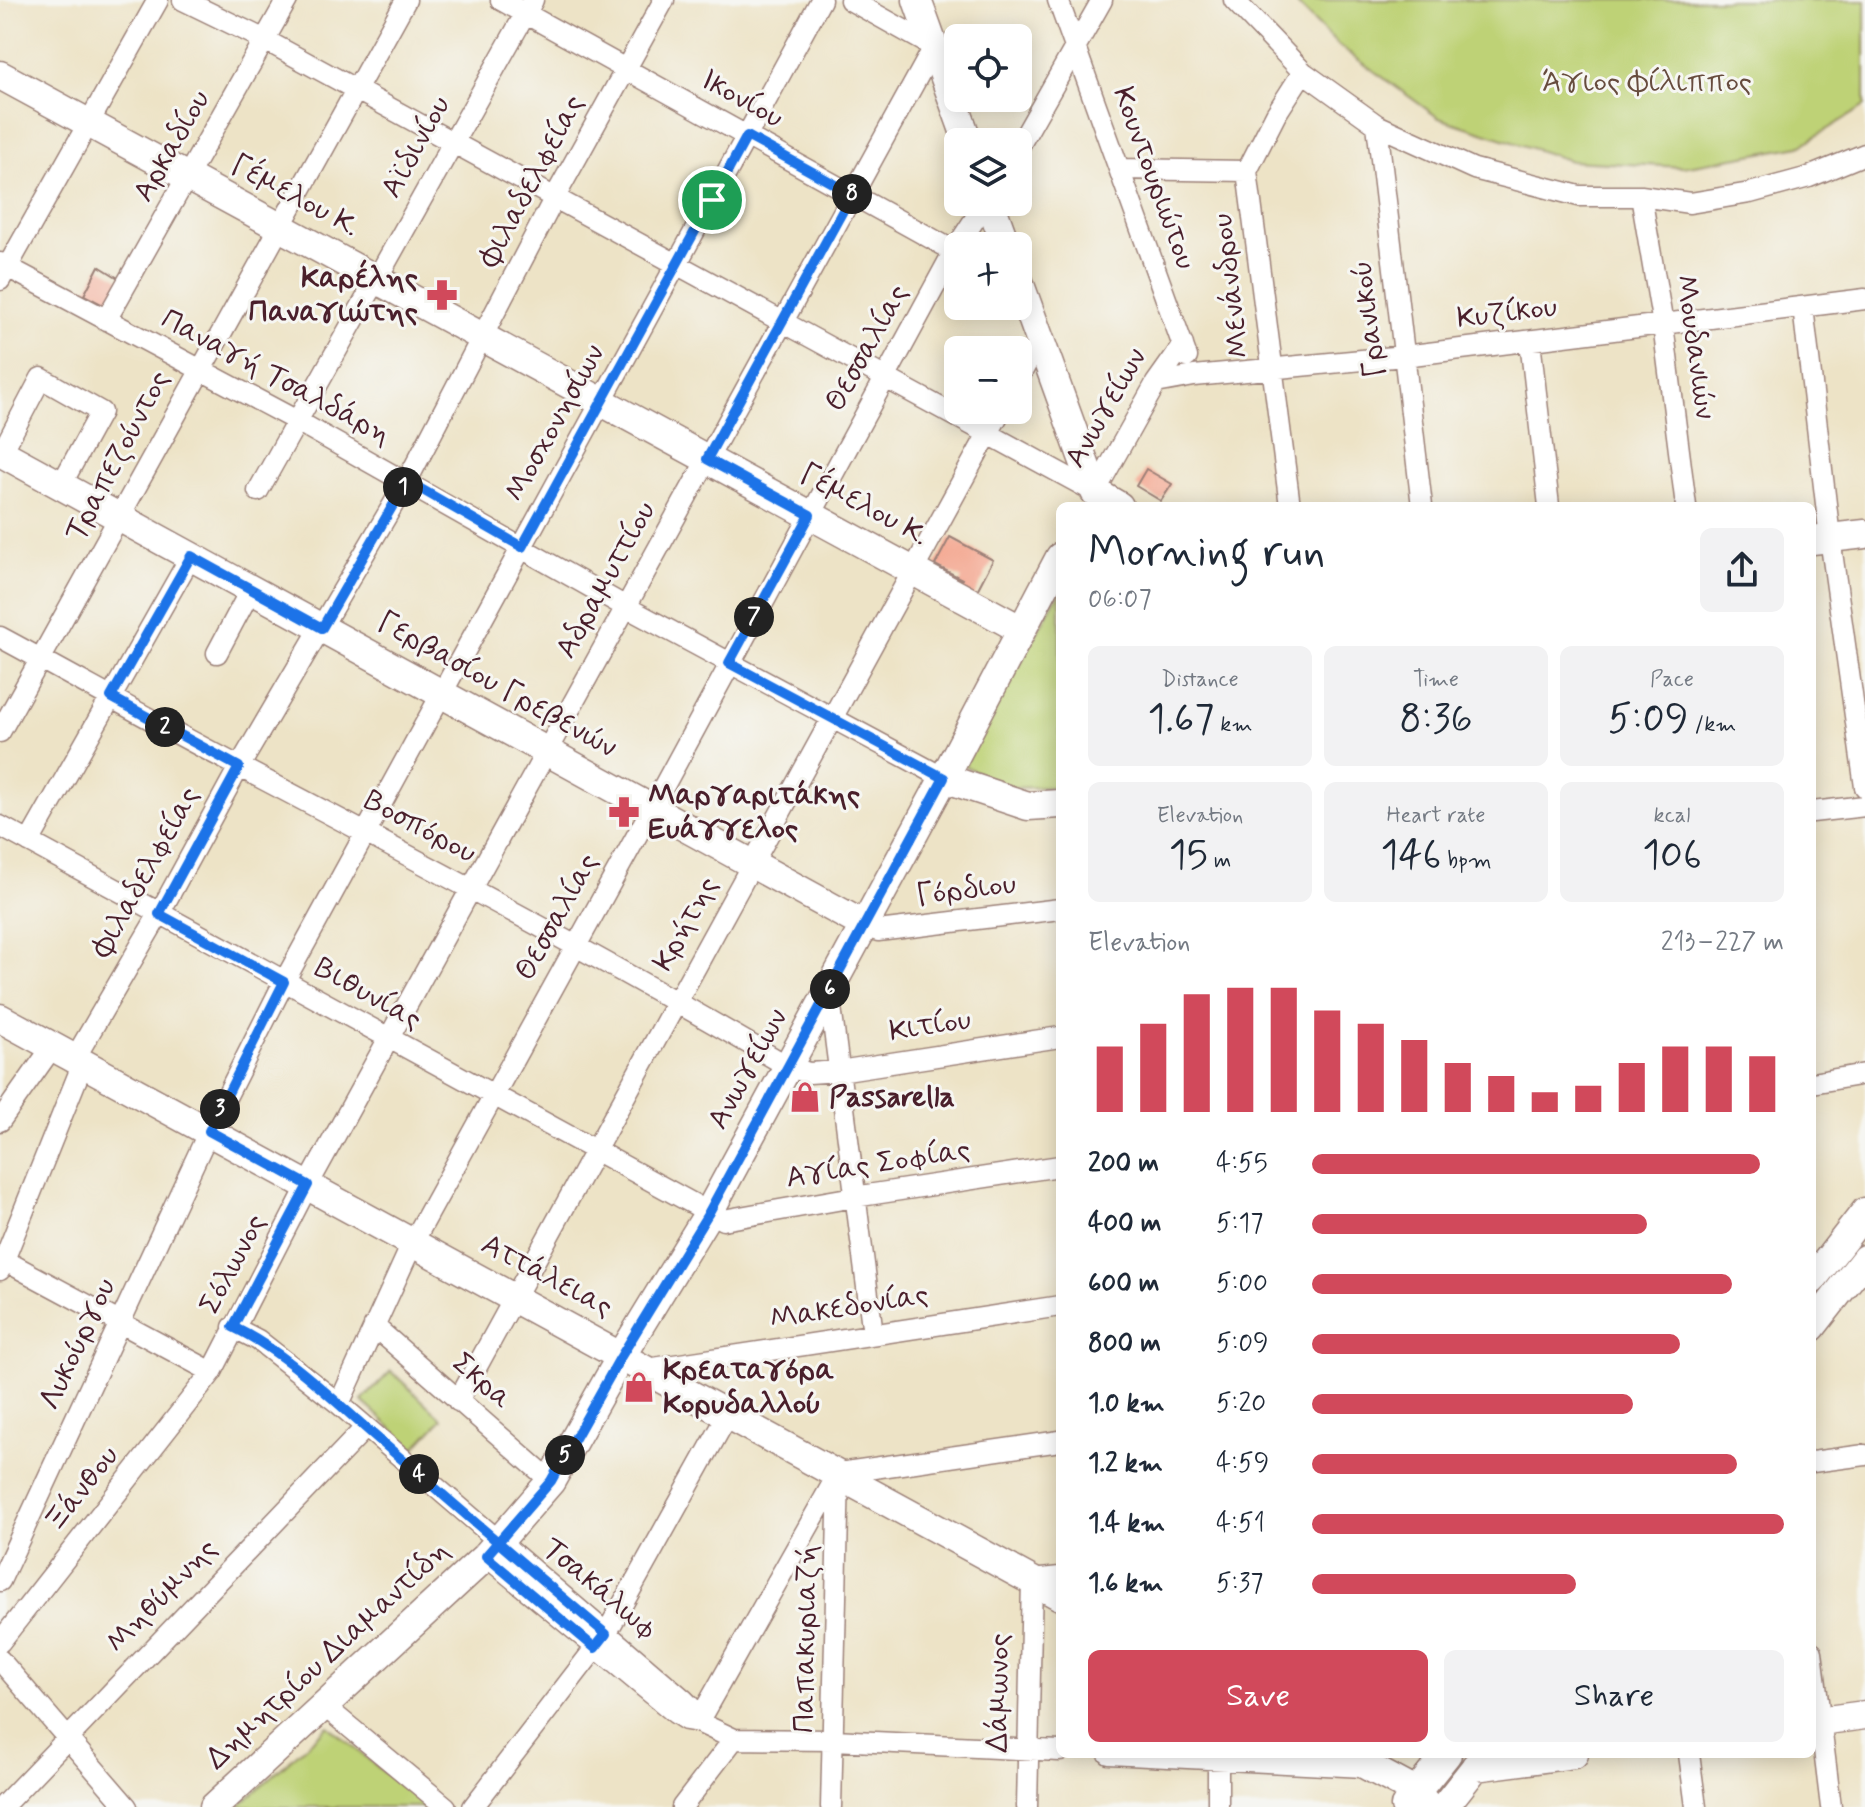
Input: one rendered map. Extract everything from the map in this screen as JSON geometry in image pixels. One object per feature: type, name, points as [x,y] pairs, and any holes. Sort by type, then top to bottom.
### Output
[{"type":"main road","points":[[917,0],[963,128]]},
{"type":"main road","name":"Γέμελου Κ.","points":[[0,75],[1020,629]]},
{"type":"main road","points":[[1032,317],[1101,501]]},
{"type":"main road","name":"Γερβασίου Γρεβενών","points":[[1,454],[871,928]]},
{"type":"main road","points":[[1821,539],[1865,534]]},
{"type":"main road","name":"Ανωγείων","points":[[622,1355],[799,1070],[829,991],[871,928],[944,778],[1056,564]]},
{"type":"main road","points":[[944,778],[1028,806],[1056,809]]},
{"type":"main road","name":"Αττάλειας","points":[[0,1018],[1056,1594]]},
{"type":"main road","points":[[1816,1267],[1822,1248],[1865,1212]]},
{"type":"main road","points":[[1816,1323],[1862,1271],[1822,1248]]},
{"type":"main road","name":"Δημητρίου Διαμαντίδη","points":[[214,1807],[493,1550],[551,1481],[622,1355]]},
{"type":"main road","points":[[1816,1722],[1865,1715]]},
{"type":"main road","points":[[1434,1803],[1446,1758]]},
{"type":"main road","points":[[1434,1803],[1480,1761],[1520,1758]]},
{"type":"main road","points":[[1356,1761],[1434,1803]]},
{"type":"street","points":[[2,270],[158,0]]},
{"type":"street","points":[[183,0],[265,40],[989,432],[1101,501]]},
{"type":"street","name":"Αρκαδίου","points":[[106,320],[287,0]]},
{"type":"street","name":"Τραπεζούντος","points":[[0,732],[406,0]]},
{"type":"street","name":"Ικονίου","points":[[501,0],[529,7],[626,69],[944,245]]},
{"type":"street","name":"Φιλαδελφείας","points":[[70,1056],[159,914],[239,767],[407,481],[555,197],[664,0]]},
{"type":"street","name":"Μοσχονησίων","points":[[209,1131],[284,982],[821,0]]},
{"type":"street","points":[[850,0],[934,47]]},
{"type":"street","name":"Κουντουριώτου","points":[[1058,0],[1194,376]]},
{"type":"street","points":[[1029,128],[1102,0]]},
{"type":"street","points":[[1234,0],[1303,72],[1377,125],[1474,169],[1579,196],[1641,196],[1690,203],[1750,193],[1809,177],[1865,154]]},
{"type":"street","name":"Αϊδινίου","points":[[258,491],[529,7]]},
{"type":"street","name":"Αδραμυττίου","points":[[308,1185],[934,47]]},
{"type":"street","name":"Μενάνδρου","points":[[1289,502],[1247,171],[1276,114],[1303,72]]},
{"type":"street","name":"Γρανικού","points":[[1377,125],[1422,502]]},
{"type":"street","points":[[1119,169],[1247,171]]},
{"type":"street","name":"Μουδανιών","points":[[1641,196],[1663,325],[1685,502]]},
{"type":"street","name":"Θεσσαλίας","points":[[339,1404],[413,1242],[944,269]]},
{"type":"street","name":"Παναγή Τσαλδάρη","points":[[2,270],[106,320],[297,421],[626,607],[944,778]]},
{"type":"street","name":"Κυζίκου","points":[[1156,383],[1194,376],[1404,356],[1865,299]]},
{"type":"street","points":[[1803,307],[1821,539],[1865,787]]},
{"type":"street","points":[[1032,354],[1040,339]]},
{"type":"street","points":[[1530,341],[1549,502]]},
{"type":"street","name":"Ανωγείων","points":[[1101,501],[1156,383],[1183,345]]},
{"type":"street","points":[[1,454],[41,378],[101,412],[61,485]]},
{"type":"street","name":"Κρήτης","points":[[458,1401],[993,424]]},
{"type":"street","points":[[29,842],[191,556]]},
{"type":"street","points":[[217,653],[251,589]]},
{"type":"street","name":"Βοσπόρου","points":[[0,637],[473,889],[799,1070]]},
{"type":"street","points":[[1816,812],[1865,806]]},
{"type":"street","name":"Βιθυνίας","points":[[0,826],[708,1214]]},
{"type":"street","name":"Γόρδιου","points":[[871,928],[1056,909]]},
{"type":"street","points":[[829,991],[873,1334]]},
{"type":"street","name":"Κιτίου","points":[[799,1070],[839,1071],[1056,1038]]},
{"type":"street","points":[[0,1121],[70,1056]]},
{"type":"street","points":[[70,1056],[2,1263],[212,1372]]},
{"type":"street","points":[[1816,1082],[1865,1074]]},
{"type":"street","name":"Λυκούργου","points":[[0,1581],[209,1131]]},
{"type":"street","name":"Αγίας Σοφίας","points":[[708,1214],[723,1220],[1056,1167]]},
{"type":"street","name":"Σόλωνος","points":[[212,1372],[308,1185]]},
{"type":"street","name":"Μακεδονίας","points":[[647,1369],[1056,1307]]},
{"type":"street","name":"Σκρα","points":[[374,1326],[551,1481]]},
{"type":"street","name":"Τσακάλωφ","points":[[233,1327],[258,1340],[339,1404],[493,1550],[601,1641],[685,1701],[694,1710],[698,1722],[734,1739]]},
{"type":"street","name":"Ξάνθου","points":[[0,1642],[212,1372]]},
{"type":"street","points":[[473,1807],[601,1641],[729,1413]]},
{"type":"street","name":"Μηθύμνης","points":[[2,1807],[365,1428]]},
{"type":"street","points":[[698,1722],[839,1473],[1056,1442]]},
{"type":"street","points":[[1816,1461],[1865,1455]]},
{"type":"street","name":"Παπακυριαζή","points":[[831,1807],[839,1473]]},
{"type":"street","points":[[1032,1580],[1056,1577]]},
{"type":"street","name":"Δάμωνος","points":[[1027,1807],[1032,1580]]},
{"type":"street","points":[[0,1660],[127,1807]]},
{"type":"street","points":[[323,1705],[446,1807]]},
{"type":"street","points":[[1816,1722],[1831,1807]]},
{"type":"street","points":[[682,1807],[734,1739],[834,1740],[1056,1751]]},
{"type":"street","points":[[1218,1807],[1218,1758],[1356,1761]]},
{"type":"street","points":[[1690,1758],[1696,1807]]},
{"type":"green space","name":"Άγιος Φίλιππος","points":[[1293,0],[1865,0],[1865,106],[1800,146],[1683,167],[1571,161],[1439,118],[1338,45]]},
{"type":"green space","points":[[1056,598],[1056,787],[1005,788],[964,765]]},
{"type":"green space","points":[[391,1371],[442,1419],[414,1449],[362,1401]]},
{"type":"green space","points":[[328,1726],[426,1807],[238,1807]]},
{"type":"building","points":[[99,266],[123,281],[109,308],[84,295]]},
{"type":"building","points":[[1146,469],[1172,484],[1161,501],[1136,486]]},
{"type":"building","points":[[950,537],[993,560],[972,600],[956,591],[962,579],[935,565]]},
{"type":"place","name":"Καρέλης Παναγιώτης","points":[[442,295]]},
{"type":"place","name":"Μαργαριτάκης Ευάγγελος","points":[[624,812]]},
{"type":"place","name":"Passarella","points":[[805,1097]]},
{"type":"place","name":"Κρεαταγόρα Κορυδαλλού","points":[[639,1387]]},
{"type":"route","points":[[712,200],[522,547],[407,481],[322,628],[191,556],[111,697],[239,767],[159,914],[284,982],[209,1131],[308,1185],[233,1327],[258,1340],[339,1404],[365,1428],[499,1543],[606,1634],[595,1648],[486,1556],[499,1543],[551,1481],[620,1358],[708,1214],[944,778],[729,663],[810,515],[707,459],[852,194],[747,136],[712,200]]}]
